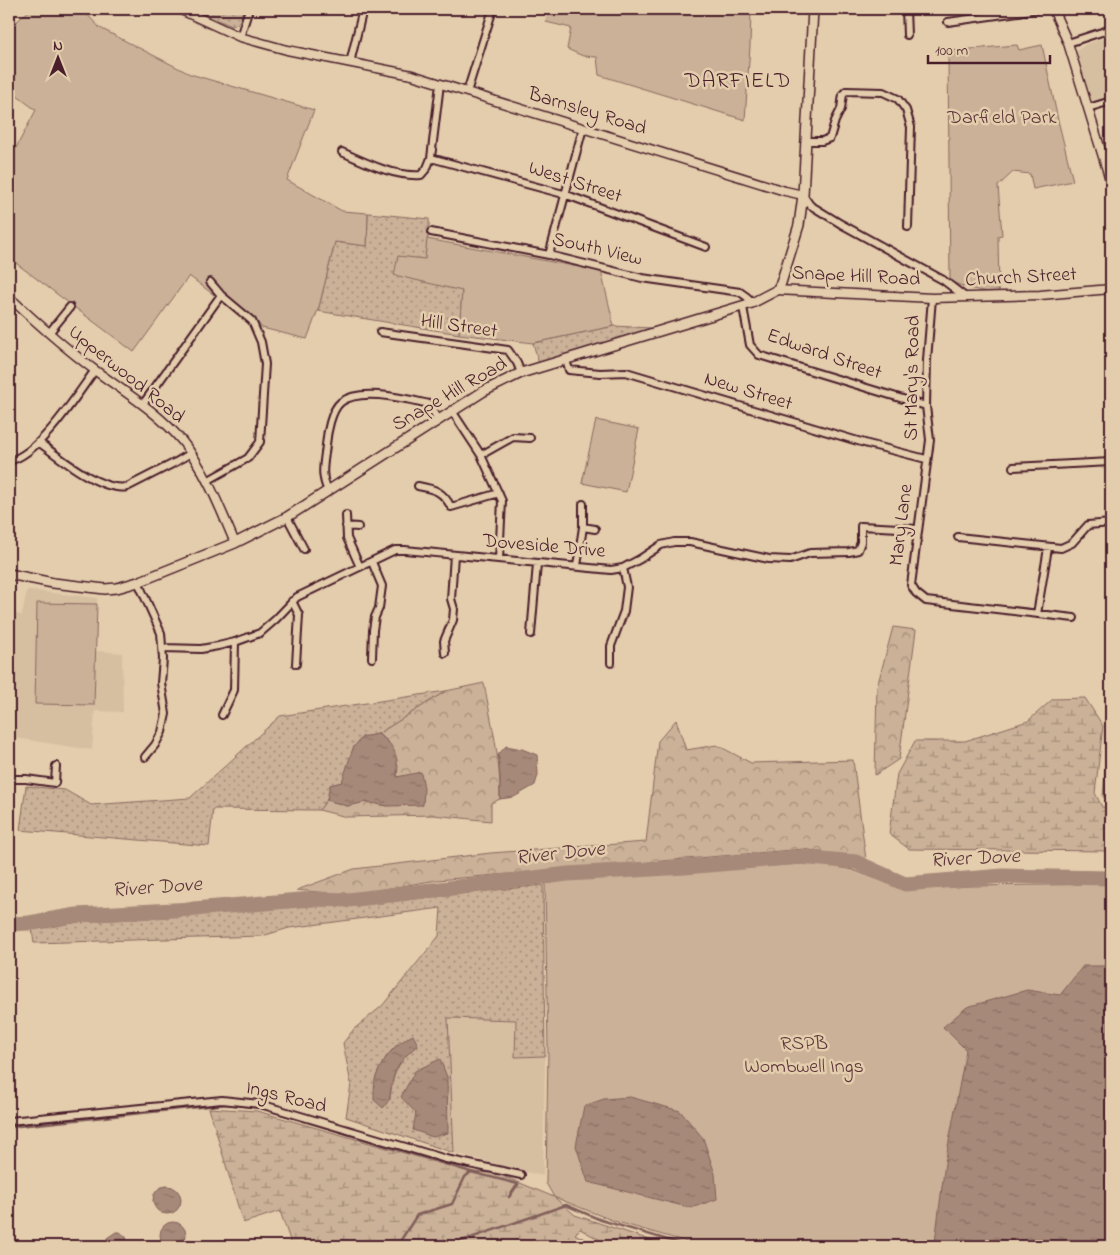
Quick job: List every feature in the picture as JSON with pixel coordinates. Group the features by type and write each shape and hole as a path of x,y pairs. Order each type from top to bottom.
{"main road":[{"path":"777,290 785,275 800,225 812,9"},
{"name":"Snape Hill Road","path":"9,574 62,585 105,589 117,588 138,582 235,543 287,517 484,391 522,373 743,307 777,290"}],"street":[{"name":"Barnsley Road","path":"179,9 240,37 287,50 388,69 803,195 810,205 840,224 943,280 964,296"},
{"path":"240,37 249,9"},
{"path":"350,63 363,9"},
{"path":"467,92 493,9"},
{"path":"906,9 907,34"},
{"path":"948,22 1039,9"},
{"path":"1053,9 1068,43 1111,184"},
{"path":"1068,43 1111,29"},
{"path":"342,152 376,166 408,176 421,175 427,168 431,158 440,84"},
{"path":"806,141 822,141 830,138 843,94 846,91 883,92 898,100 909,115 911,127 908,227"},
{"path":"1088,108 1111,101"},
{"path":"549,255 584,128"},
{"name":"West Street","path":"431,158 567,195 706,247"},
{"name":"South View","path":"431,232 549,255 642,278 740,292 747,296 752,303"},
{"path":"207,481 248,458 260,442 265,364 261,342 252,321 221,295 210,282"},
{"name":"Church Street","path":"932,298 1040,295 1111,289"},
{"name":"Snape Hill Road","path":"777,290 932,298"},
{"path":"143,404 221,295"},
{"name":"Upperwood Road","path":"9,297 49,333 95,370 162,419 191,453 216,498 235,543"},
{"name":"St Mary's Road","path":"926,460 930,440 926,406 927,360 932,298"},
{"path":"49,333 70,307"},
{"name":"Edward Street","path":"743,307 750,345 759,355 926,406"},
{"name":"Hill Street","path":"380,332 508,350 522,373"},
{"name":"New Street","path":"566,360 569,370 600,373 626,372 926,460"},
{"path":"9,461 16,460 40,442 95,370"},
{"path":"328,491 323,479 327,437 336,408 341,402 366,395 401,398 429,404 438,420"},
{"path":"452,411 481,455 502,501 499,559"},
{"path":"481,455 514,437 530,438"},
{"path":"40,442 66,463 104,484 118,488 127,487 191,453"},
{"name":"Mary Lane","path":"926,460 911,585 916,593 926,601 1037,614"},
{"path":"1013,467 1111,462"},
{"path":"418,486 441,492 446,496 451,506 499,493"},
{"path":"577,566 584,527 583,504"},
{"path":"346,515 347,538 360,567"},
{"path":"287,517 304,549"},
{"path":"958,537 1061,548 1072,543 1088,524 1111,523"},
{"path":"346,526 358,527"},
{"name":"Doveside Drive","path":"163,648 200,649 236,642 260,633 297,597 395,550 611,570 623,568 660,545 674,542 690,542 769,559 790,560 810,553 858,550 861,542 861,526 918,529"},
{"path":"584,527 596,528"},
{"path":"1048,548 1037,614 1074,618"},
{"path":"445,653 444,641 454,620 454,609 451,599 454,555"},
{"path":"372,562 382,586 372,630 372,658"},
{"path":"531,634 537,564"},
{"path":"610,663 610,646 624,610 627,587 623,568"},
{"path":"138,582 159,624 163,648 161,683 166,714 165,723 155,744 145,757"},
{"path":"292,601 299,615 296,664"},
{"path":"222,714 234,690 236,642"},
{"path":"9,779 56,783 56,766"},
{"name":"Ings Road","path":"9,1120 222,1100 260,1104 446,1159 521,1175"}],"shaded area":[{"path":"1111,36 1111,98 1094,102 1091,98 1077,53 1078,50 1087,44"},
{"path":"27,590 97,598 96,651 122,653 123,712 95,711 92,750 9,737 9,613 22,615"},
{"path":"448,1017 516,1020 515,1057 545,1056 543,1176 454,1153"}],"green space":[{"path":"31,9 82,9 100,28 190,74 314,110 287,180 342,211 368,213 367,246 335,242 319,307 307,339 262,328 253,316 218,291 214,295 189,276 134,352 17,264 9,254 9,161 36,110 9,90 9,19 15,23"},
{"path":"204,9 243,9 239,22 232,26 198,12"},
{"path":"550,9 751,9 745,120 599,75 597,57 583,56 567,49 571,28 546,22"},
{"name":"Darfield Park","path":"1017,45 1019,50 1042,45 1073,181 1033,189 1030,174 1013,172 998,186 1002,235 998,236 999,293 974,289 950,281 948,51"},
{"path":"368,213 429,219 425,260 462,291 459,334 318,311 335,242 367,246"},
{"path":"427,239 601,271 614,326 533,343 459,334 462,291 394,275 398,256 425,259"},
{"path":"614,326 651,328 602,346 539,364 533,343"},
{"path":"596,420 639,429 626,492 582,483"},
{"path":"37,603 97,604 94,705 35,704"},
{"path":"893,627 916,630 899,759 875,775 877,687"},
{"path":"484,683 495,741 500,784 500,799 491,803 491,821 433,815 347,817 319,810 327,800 347,806 366,802 388,806 397,778 398,766 388,741 378,734 446,691"},
{"path":"446,691 378,734 362,737 342,782 330,785 327,800 319,810 213,809 209,846 20,830 26,786 65,790 91,805 190,798 280,716"},
{"path":"1111,697 1111,798 1103,797"},
{"path":"1085,698 1103,726 1095,793 1102,807 1111,808 1111,851 909,849 889,834 897,774 915,741 965,741 1028,721 1053,699"},
{"path":"676,720 686,750 717,745 751,763 853,760 866,860 804,849 437,880 349,895 297,890 354,869 491,853 646,842 658,741"},
{"name":"RSPB Wombwell Ings","path":"816,863 853,870 905,890 971,886 1111,884 1111,1246 701,1246 614,1221 554,1197 546,1183 548,1050 545,884 569,880"},
{"path":"543,885 545,1056 515,1057 516,1020 448,1018 454,1153 346,1117 351,1084 343,1043 354,1029 382,1006 439,936 441,908 289,928 262,936 34,943 32,930 79,922 197,915 313,905 350,906","holes":["400,1041 418,1045 400,1063 392,1083 390,1100 375,1079 386,1057"]},
{"path":"209,1108 257,1111 471,1172 496,1173 554,1197 575,1215 668,1246 611,1246 580,1229 575,1234 597,1246 292,1246 280,1211 243,1223"}],"water":[{"path":"378,734 389,743 395,752 397,777 421,772 424,788 423,805 388,806 366,802 347,806 327,800 330,785 342,782 353,748 362,737"},
{"path":"506,746 522,749 537,755 538,775 535,785 514,797 500,799 498,755"},
{"path":"1083,966 1111,966 1111,1246 939,1246 935,1242 945,1163 966,1050 943,1027 967,1007 1027,990 1060,995"},
{"path":"413,1035 418,1045 405,1057 398,1067 393,1077 389,1099 383,1108 374,1100 377,1073 390,1053"},
{"path":"440,1059 447,1077 448,1133 433,1137 413,1130 416,1113 401,1097 415,1071"},
{"path":"630,1097 680,1111 703,1138 715,1174 717,1199 691,1208 588,1182 576,1146 584,1106 604,1099"},
{"path":"167,1186 177,1190 181,1200 177,1210 167,1214 157,1210 153,1200 157,1190"},
{"path":"173,1222 182,1226 186,1235 182,1244 173,1248 164,1244 160,1235 164,1226"},
{"path":"116,1232 120,1232 126,1237 128,1246 106,1246 107,1238"}],"waterway":[{"name":"River Dove","path":"9,924 29,923 77,915 193,909 312,899 348,900 568,874 685,867 800,857 856,862 905,884 1003,876 1111,878"},
{"path":"9,1127 227,1104 262,1108 471,1172"},
{"path":"397,1246 417,1215 452,1204 465,1177 471,1172 518,1184 509,1197"},
{"path":"452,1246 566,1205 601,1220 688,1246"}],"district":[{"name":"DARFIELD","path":"738,82"}]}
